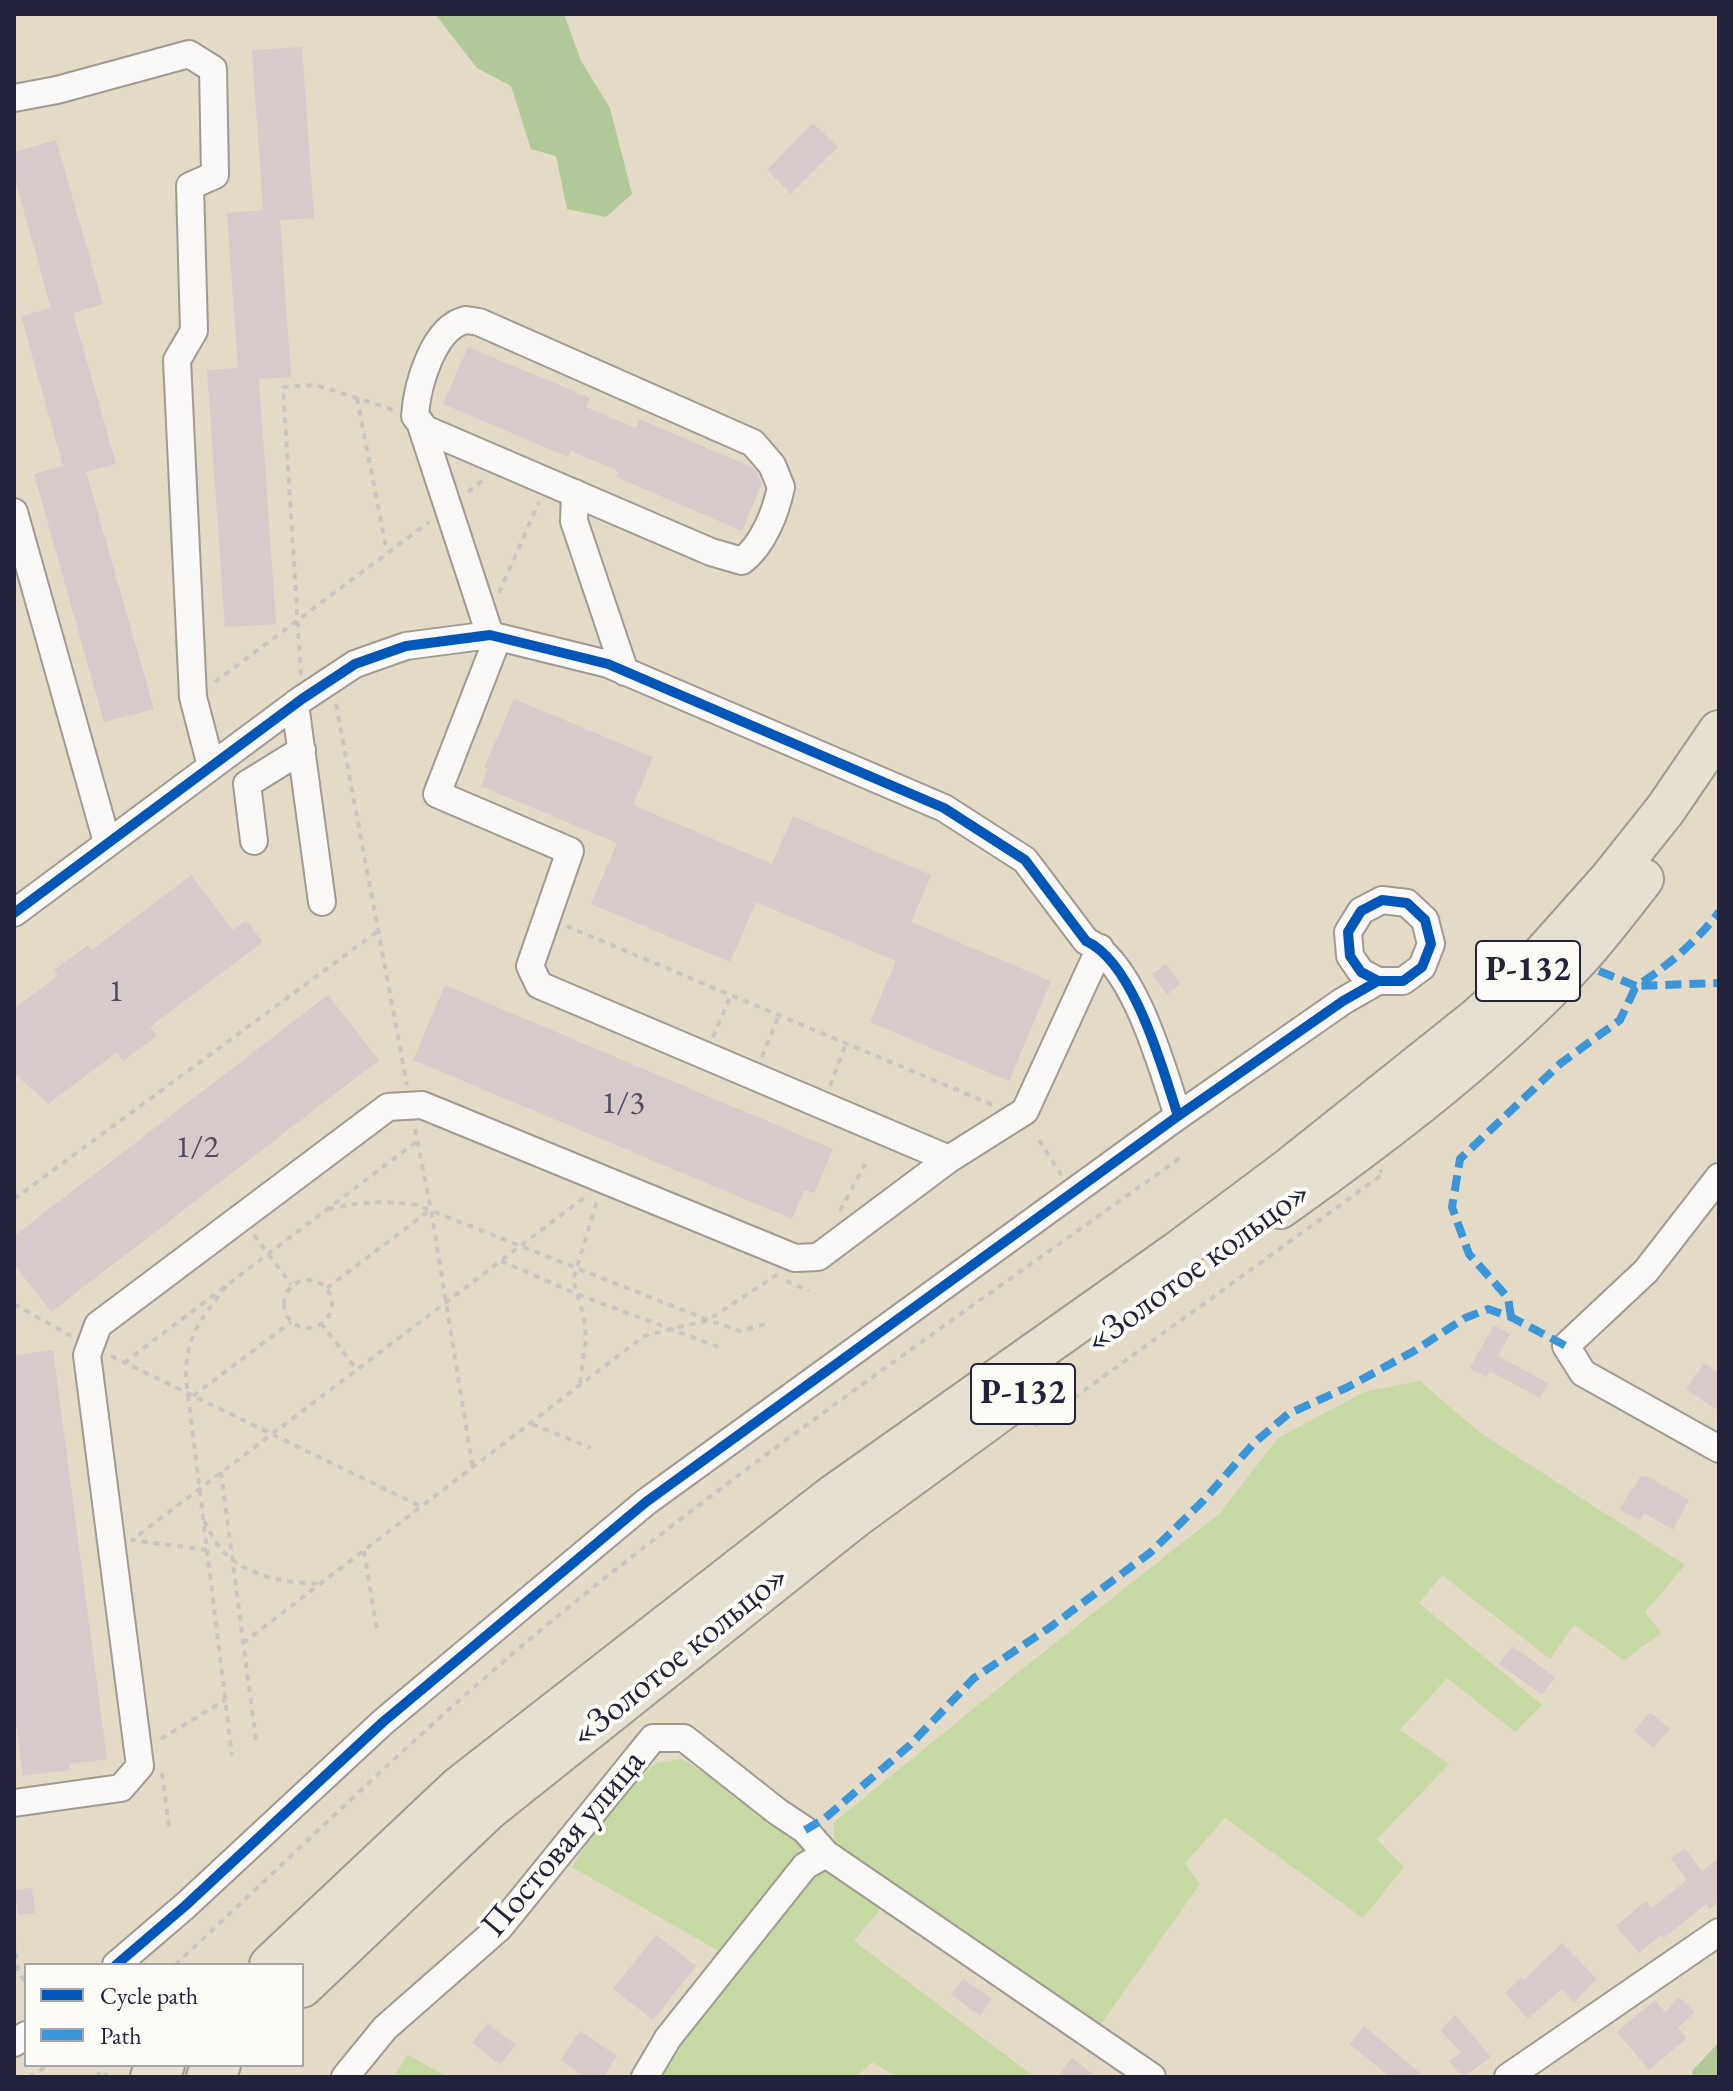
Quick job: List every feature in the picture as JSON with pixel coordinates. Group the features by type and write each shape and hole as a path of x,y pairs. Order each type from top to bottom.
{"highway":[{"name":"«Золотое кольцо»","path":"272,1963 472,1777 831,1497 1176,1253 1291,1167 1475,1020 1519,981 1637,844 1665,810 1719,731"},
{"name":"«Золотое кольцо»","path":"304,1985 489,1809 854,1518 1370,1157 1578,959 1683,830 1719,779"}],"street":[{"path":"14,98 57,90 189,54 213,69 215,175 190,186 194,331 177,360 193,697 211,766"},
{"path":"417,419 425,429 711,552 742,561 753,553 760,542 781,487 772,465 753,443 479,322 460,322 437,339 418,395 417,419 491,632 437,794 570,851 530,966 539,985 949,1159"},
{"path":"575,493 574,521 625,672"},
{"path":"14,512 107,842"},
{"path":"14,913 299,701 355,664 406,646 491,632 625,672 944,808 1025,860 1086,941 1100,948 1124,981 1145,1019 1178,1116"},
{"path":"299,701 302,750 322,902"},
{"path":"254,841 247,784 302,750"},
{"path":"1343,1001 1350,956 1348,932 1361,911 1382,900 1407,903 1425,920 1431,944 1422,967 1403,981 1378,981 1361,972 1350,956"},
{"path":"14,1803 121,1788 140,1766 87,1355 98,1325 388,1107 422,1105 594,1188 795,1258 818,1257 949,1159 1025,1111 1100,948"},
{"path":"118,1963 185,1906 383,1722 646,1502 1178,1116 1343,1001 1378,981"},
{"path":"1719,1177 1646,1271 1566,1346 1583,1373 1719,1449"},
{"name":"Постовая улица","path":"345,2077 385,2028 499,1928 653,1738 684,1738 805,1830 826,1854"},
{"path":"645,2077 668,2038 805,1866 826,1854 1152,2077"},
{"path":"1508,2077 1719,1932"}],"path":[{"path":"299,701 283,387 316,385 417,419"},
{"path":"357,398 387,553"},
{"path":"193,697 506,464"},
{"path":"491,632 548,482"},
{"path":"332,678 431,1210 473,1469"},
{"path":"558,922 1018,1115"},
{"path":"14,1199 378,931"},
{"path":"709,1046 731,995"},
{"path":"758,1067 779,1015"},
{"path":"826,1095 846,1043"},
{"path":"124,1363 417,1142"},
{"path":"177,1963 432,1726 565,1611 811,1420 1184,1155"},
{"path":"1034,1426 1383,1174 1370,1157"},
{"path":"835,1221 865,1164"},
{"path":"207,1550 132,1540 594,1188"},
{"path":"580,1384 586,1339 584,1317 573,1280 594,1188"},
{"path":"328,1209 389,1200 431,1210 740,1331 766,1324"},
{"path":"327,1288 431,1210"},
{"path":"241,1217 291,1284"},
{"path":"243,1643 644,1336 708,1320 775,1277 795,1258"},
{"path":"501,1261 577,1294 721,1348"},
{"path":"313,1278 331,1292 332,1314 315,1329 291,1322 282,1305 291,1284 313,1278"},
{"path":"226,1286 191,1336 186,1354 199,1489 232,1755"},
{"path":"14,1304 124,1363 422,1507"},
{"path":"190,1395 291,1322"},
{"path":"321,1323 357,1370"},
{"path":"532,1424 591,1448"},
{"path":"221,1472 256,1740"},
{"path":"203,1519 221,1549 243,1566 272,1578 322,1584"},
{"path":"364,1551 377,1631"},
{"path":"138,1752 225,1700"},
{"path":"14,1941 18,1971 24,1980"},
{"path":"96,2077 102,2071 108,2077"}],"green space":[{"path":"435,14 564,14 581,61 610,108 632,194 606,217 567,209 556,156 531,149 511,86 477,68"},
{"path":"1420,1381 1479,1432 1685,1565 1645,1612 1661,1633 1624,1660 1574,1625 1550,1659 1442,1575 1419,1603 1542,1705 1515,1732 1447,1678 1400,1730 1449,1764 1377,1839 1404,1867 1363,1918 1225,1818 1185,1863 1200,1884 1101,2024 902,1894 835,1845 833,1823 1220,1513 1278,1438 1364,1392"},
{"path":"682,1759 807,1839 884,1905 854,1941 1035,2077 897,2077 872,2062 856,2077 638,2077 729,1957 572,1867 612,1805 656,1763"},
{"path":"1719,2042 1719,2077 1692,2077 1693,2070"},
{"path":"408,2055 448,2077 393,2077"}],"building":[{"path":"302,47 314,218 280,220 291,377 259,379 276,624 225,627 207,370 238,368 227,213 263,210 252,50"},
{"path":"813,123 838,147 791,194 767,170"},
{"path":"56,140 103,304 73,313 116,464 86,472 154,709 104,722 34,474 63,466 21,316 51,308 14,176 14,152"},
{"path":"468,347 590,398 586,407 636,428 639,419 754,468 762,483 742,531 616,477 618,471 571,451 568,457 443,404"},
{"path":"514,699 653,757 633,805 772,864 793,816 931,875 911,922 1051,981 1009,1081 870,1022 896,961 756,902 730,962 591,904 617,843 481,786 488,769 484,768"},
{"path":"191,875 233,930 246,920 263,942 150,1027 157,1036 123,1061 116,1053 48,1104 14,1073 14,1009 58,976 54,970 88,945 92,950"},
{"path":"1166,964 1180,984 1167,995 1152,974"},
{"path":"445,985 833,1149 814,1193 804,1190 792,1219 413,1060"},
{"path":"328,995 379,1060 51,1312 14,1264 14,1236"},
{"path":"1494,1325 1510,1334 1498,1356 1548,1383 1540,1398 1490,1371 1486,1377 1470,1368"},
{"path":"53,1350 107,1759 69,1764 70,1770 23,1776 14,1707 14,1355"},
{"path":"1704,1363 1719,1373 1719,1411 1686,1389"},
{"path":"1647,1476 1689,1500 1673,1530 1644,1513 1640,1521 1619,1509 1640,1477"},
{"path":"1512,1646 1555,1677 1542,1695 1499,1664"},
{"path":"1650,1712 1670,1729 1653,1748 1634,1731"},
{"path":"1685,1849 1702,1871 1719,1858 1719,1902 1709,1909 1706,1904 1664,1938 1661,1935 1639,1953 1616,1926 1646,1901 1652,1908 1687,1880 1671,1858"},
{"path":"32,1888 35,1913 18,1915 15,1890"},
{"path":"656,1935 696,1966 653,2020 613,1989"},
{"path":"1562,1943 1597,1979 1574,2002 1561,1989 1528,2019 1505,1993 1522,1977 1524,1980"},
{"path":"963,1979 992,1999 980,2016 951,1995"},
{"path":"1679,1997 1695,2012 1678,2028 1687,2038 1649,2070 1617,2032 1655,2000 1665,2012"},
{"path":"1455,2015 1491,2057 1463,2077 1449,2061 1461,2052 1440,2030"},
{"path":"487,2023 516,2045 500,2065 472,2043"},
{"path":"1364,2026 1425,2077 1390,2077 1350,2044"},
{"path":"580,2031 617,2056 603,2077 584,2077 560,2060"},
{"path":"1072,2058 1097,2077 1058,2077"}],"marked path":[{"path":"1599,971 1636,986 1681,953 1719,912"},
{"path":"1511,1317 1508,1298 1469,1254 1452,1207 1460,1159 1561,1063 1620,1020 1636,986 1719,983"},
{"path":"805,1830 824,1819 910,1745 974,1678 1049,1628 1151,1552 1204,1500 1254,1443 1288,1414 1348,1387 1414,1351 1465,1318 1488,1309 1511,1317 1566,1346"}],"cycle path":[{"path":"14,913 302,699 355,664 406,646 490,635 608,664 944,808 1025,860 1086,941 1103,953 1132,993 1155,1045 1178,1116"},
{"path":"1382,900 1407,903 1425,920 1431,944 1422,967 1403,981 1378,981 1361,972 1350,956 1348,932 1361,911 1382,900"},
{"path":"118,1963 185,1906 383,1722 646,1502 1178,1116 1343,1001 1378,981"}]}
